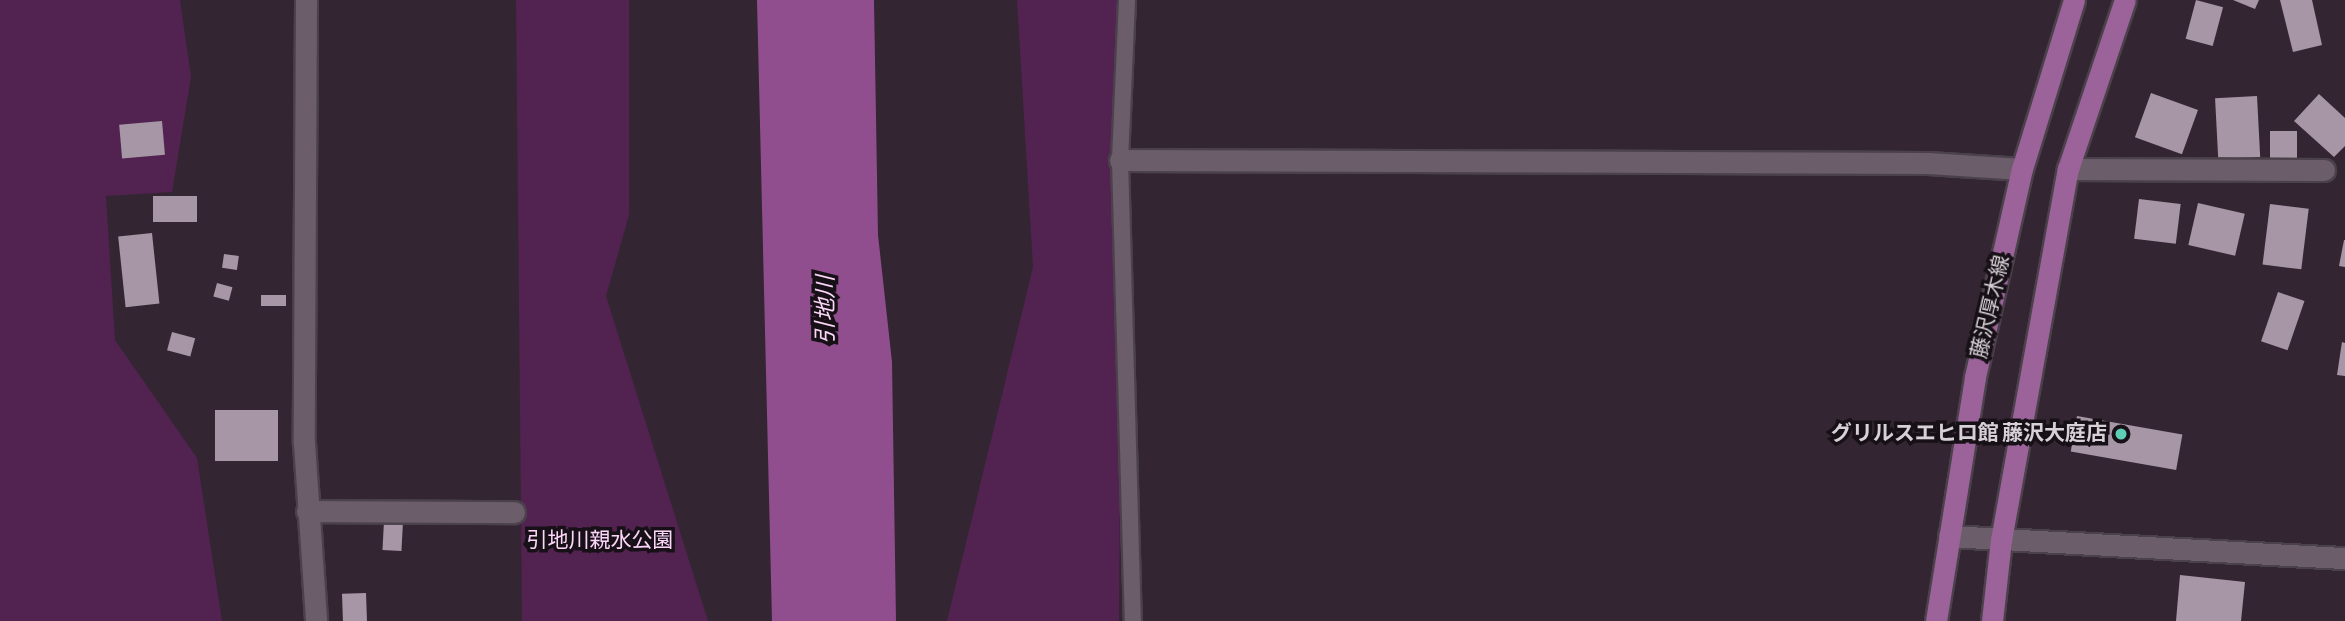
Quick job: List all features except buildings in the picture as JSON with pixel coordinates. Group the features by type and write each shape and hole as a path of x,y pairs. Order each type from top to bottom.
{"main road":[{"name":"藤沢厚木線","path":"1936,621 1975,377 2022,169 2074,0"},
{"path":"1992,621 2001,540 2068,169 2125,0"}],"street":[{"path":"306,0 302,133 307,511 316,621"},
{"path":"1120,160 1928,163 2022,169"},
{"path":"2068,169 2324,170"},
{"path":"307,511 514,512"},
{"path":"1949,536 2345,558"}],"lane":[{"path":"1127,0 1120,160 1133,621"}],"green space":[{"path":"0,0 180,0 191,77 172,192 106,196 115,340 197,458 222,621 0,621"},
{"name":"引地川親水公園","path":"516,0 629,0 629,215 606,296 708,621 522,621"},
{"path":"1017,0 1123,0 1119,621 947,621 1033,267"}],"water":[{"name":"引地川","path":"757,0 874,0 878,235 892,362 896,621 772,621"}],"place":[{"name":"グリルスエヒロ館 藤沢大庭店","path":"2121,434"}]}
